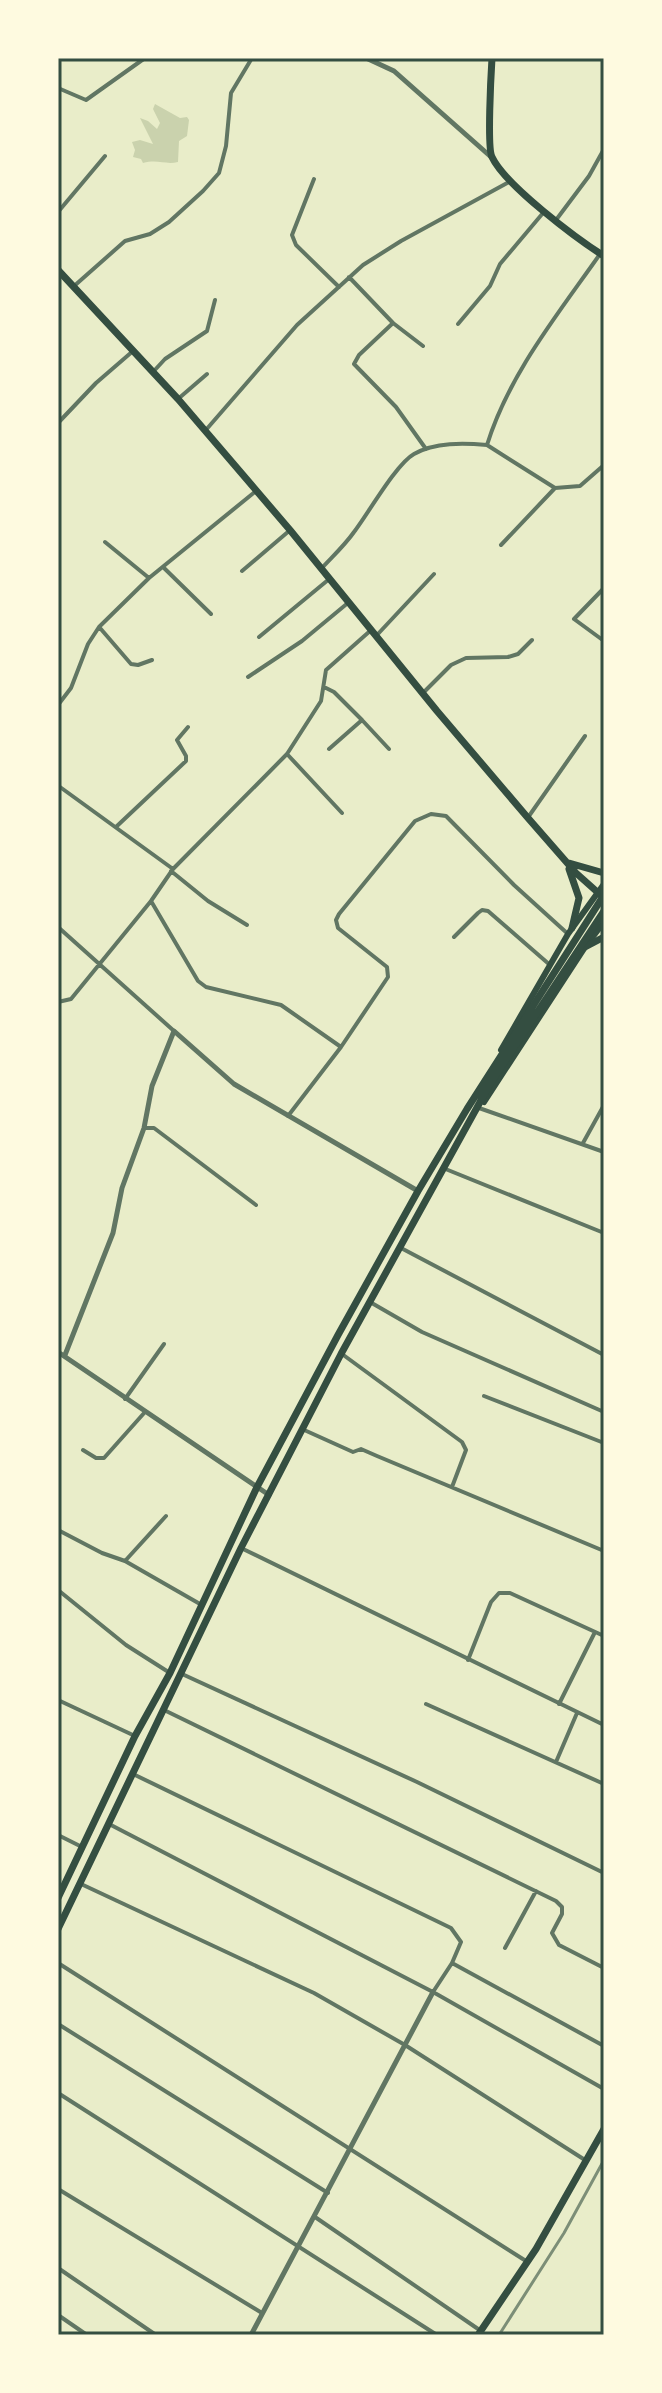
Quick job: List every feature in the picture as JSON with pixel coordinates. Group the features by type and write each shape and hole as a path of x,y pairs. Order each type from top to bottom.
{"main road":[{"path":"492,58 490,156 511,181 556,221 602,255"},
{"path":"58,270 178,399 528,818 567,863 602,895"},
{"path":"567,863 604,873"},
{"path":"567,863 579,898 570,931"},
{"path":"472,1118 488,1083 602,895 604,884"},
{"path":"58,1898 61,1885 170,1673 257,1487 319,1369 545,972 570,931 602,895"},
{"path":"467,1109 488,1083 604,911"},
{"path":"58,1929 241,1548 341,1354 472,1118 604,922"},
{"path":"585,947 604,937"},
{"path":"545,972 552,970 559,974 561,983"},
{"path":"480,2333 536,2249 604,2129"}],"street":[{"path":"58,88 86,100 145,58"},
{"path":"73,287 125,241 150,234 169,222 219,173 226,146 231,93 252,58"},
{"path":"366,58 394,71 490,156"},
{"path":"556,221 589,176 604,149"},
{"path":"58,212 105,156"},
{"path":"314,179 292,235 296,245 339,287"},
{"path":"205,431 297,325 363,265 511,181"},
{"path":"458,324 490,286 500,264 545,211"},
{"path":"487,445 494,421 535,347 602,255"},
{"path":"349,277 393,323 423,346"},
{"path":"153,372 165,359 207,331 215,300"},
{"path":"393,323 359,355 354,364 396,407 426,449"},
{"path":"58,423 96,383 133,351"},
{"path":"178,399 207,374"},
{"path":"321,569 353,534 379,494 411,455 426,449 466,443 487,445 555,488 580,486 603,465"},
{"path":"501,545 555,488"},
{"path":"58,705 71,688 88,644 99,627 149,578 256,491"},
{"path":"242,571 290,530"},
{"path":"105,542 149,578"},
{"path":"163,567 211,614"},
{"path":"58,1002 71,999 151,901 172,870 287,754 321,701 326,670 374,632 434,574"},
{"path":"259,637 330,579"},
{"path":"604,588 574,619 604,641"},
{"path":"248,677 302,641 349,602"},
{"path":"99,627 134,666 152,660"},
{"path":"423,693 451,665 466,658 518,654 532,640"},
{"path":"324,687 334,692 389,749"},
{"path":"329,749 362,720"},
{"path":"117,826 186,761 177,740 188,727"},
{"path":"528,818 585,736"},
{"path":"287,754 342,813"},
{"path":"60,787 117,826 208,901 247,925"},
{"path":"287,1117 341,1047 388,977 387,967 338,928 336,920 415,821 431,814 446,816 514,885 570,931"},
{"path":"151,901 198,981 206,987 281,1005 341,1047"},
{"path":"454,937 478,913 488,911 550,965"},
{"path":"58,927 234,1084 418,1191"},
{"path":"65,1355 113,1233 122,1188 144,1128 152,1086 174,1031"},
{"path":"583,1143 604,1105"},
{"path":"479,1108 604,1152"},
{"path":"144,1128 154,1128 256,1205"},
{"path":"443,1168 604,1233"},
{"path":"401,1248 604,1355"},
{"path":"370,1302 422,1332 604,1412"},
{"path":"125,1399 164,1344"},
{"path":"58,1352 269,1495"},
{"path":"341,1354 462,1442 466,1450 452,1487"},
{"path":"484,1396 604,1443"},
{"path":"83,1450 96,1458 104,1458 145,1412"},
{"path":"302,1429 353,1452 361,1449 604,1551"},
{"path":"125,1561 166,1516"},
{"path":"58,1530 125,1561 200,1604"},
{"path":"241,1548 604,1725"},
{"path":"58,1590 126,1645 170,1673"},
{"path":"468,1660 491,1602 499,1593 510,1593 604,1636"},
{"path":"559,1704 595,1632"},
{"path":"182,1674 417,1782 604,1873"},
{"path":"58,1700 135,1736"},
{"path":"426,1704 604,1784"},
{"path":"164,1710 556,1901 562,1907 562,1914 552,1933 559,1945 604,1968"},
{"path":"555,1762 577,1713"},
{"path":"120,1767 451,1928 461,1942 251,2335"},
{"path":"108,1824 433,1992 604,2089"},
{"path":"58,1835 82,1847"},
{"path":"80,1884 314,1993 405,2045 587,2161"},
{"path":"505,1948 536,1891"},
{"path":"58,1963 526,2261"},
{"path":"452,1963 604,2046"},
{"path":"58,2024 328,2193"},
{"path":"58,2093 437,2335"},
{"path":"58,2189 264,2314"},
{"path":"315,2217 480,2333"},
{"path":"58,2268 156,2335"},
{"path":"58,2315 87,2335"}],"green space":[{"path":"155,104 189,120 187,136 179,141 178,162 143,163 141,159 133,157 135,150 132,142 140,140 153,144 140,118 157,129 160,123 153,109"}],"railway":[{"path":"499,2335 564,2233 604,2160"}]}
